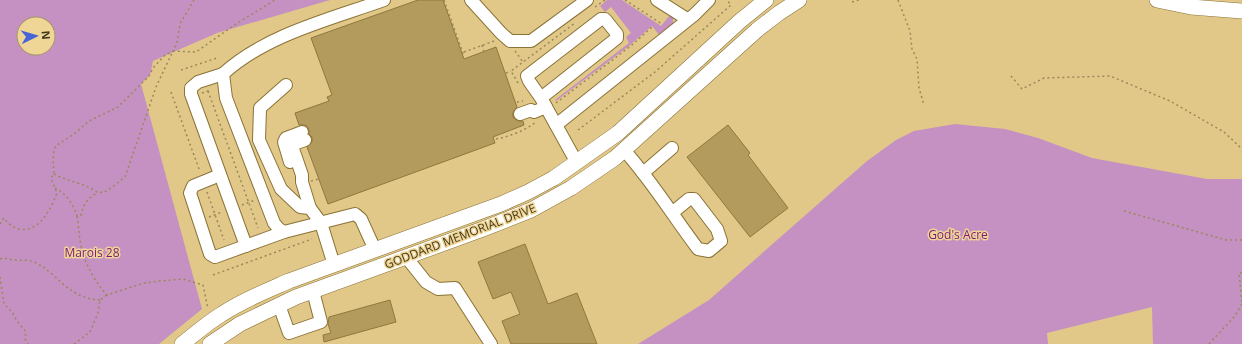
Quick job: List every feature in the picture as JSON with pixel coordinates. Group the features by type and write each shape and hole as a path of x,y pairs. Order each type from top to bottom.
{"main road":[{"name":"GODDARD MEMORIAL DRIVE","path":"182,344 200,328 243,301 290,281 514,198 554,178 618,133 740,21 766,0"},
{"name":"GODDARD MEMORIAL DRIVE","path":"210,344 240,324 279,305 531,210 571,188 615,158 757,30 799,0"},
{"path":"1157,0 1196,8 1242,11"}],"lane":[{"path":"246,246 192,96 191,88 198,82 223,74 231,66 254,51 284,36 384,0"},
{"path":"471,0 501,33 510,40 531,41 587,0"},
{"path":"657,0 687,19"},
{"path":"556,125 694,14 709,0"},
{"path":"521,117 531,110 536,116 547,103 617,38 617,34 605,19 601,19 527,76 529,81 547,103 556,125 577,163"},
{"path":"223,74 226,98 274,223 284,232"},
{"path":"286,86 260,108 259,140 281,189 300,207 310,208"},
{"path":"303,136 294,144 293,149 302,175 302,182 310,208 321,223 334,265"},
{"path":"644,173 672,148"},
{"path":"624,150 644,173 672,213"},
{"path":"220,175 193,186 190,193 210,254 215,257 284,232 355,214 361,218 375,250"},
{"path":"406,257 426,282 438,289 455,288 491,344"},
{"path":"279,305 289,333 321,322 313,291"}],"path":[{"path":"77,216 81,215 89,198 98,193 107,191 125,177 156,86 177,43 180,24 194,0"},
{"path":"0,224 4,218 14,228 26,230 35,226 52,206 56,193 51,178 54,174 54,149 57,145 74,134 89,121 118,107 148,76 164,56 173,51 196,52 236,24 275,0"},
{"path":"444,0 464,56"},
{"path":"625,0 662,24"},
{"path":"578,130 655,72 731,5 727,0"},
{"path":"852,2 859,0"},
{"path":"898,0 910,31 912,49 916,59 919,88 924,105"},
{"path":"547,103 632,45 652,27"},
{"path":"464,52 496,40"},
{"path":"482,45 484,52"},
{"path":"514,50 523,62"},
{"path":"181,70 217,58"},
{"path":"506,73 510,71"},
{"path":"1011,76 1022,89 1044,78 1110,76 1170,101 1224,132 1242,149"},
{"path":"192,96 214,89"},
{"path":"208,91 258,228"},
{"path":"170,92 199,169"},
{"path":"496,139 507,137 528,128 536,116"},
{"path":"54,174 61,178 76,182 98,193"},
{"path":"55,188 69,200 77,216 80,228 81,247 99,287 107,295"},
{"path":"207,192 224,240"},
{"path":"238,206 259,199"},
{"path":"199,220 226,211"},
{"path":"1124,212 1226,240 1242,240"},
{"path":"213,275 312,239"},
{"path":"0,259 4,257 14,260 32,261 42,266 78,295 89,299 100,300 107,295 144,283 183,279 203,285 208,310"},
{"path":"1209,344 1234,317 1242,303 1239,273 1242,273"},
{"path":"0,277 4,304 12,312 16,321 26,332 25,339 28,344"},
{"path":"74,344 90,332 98,313 100,300"}],"green space":[{"name":"Marois 28","path":"0,0 330,0 217,33 153,61 150,75 141,84 202,309 159,344 0,344"},
{"path":"607,0 622,0 661,26 670,15 673,17 673,24 660,36 652,26 629,46 556,101 555,100 629,43 626,37 631,33 611,7 605,12 600,6"},
{"name":"God's Acre","path":"955,124 1005,129 1038,138 1092,158 1207,179 1242,179 1242,344 1153,344 1152,307 1047,333 1048,344 638,344 709,300 867,161 896,140 914,131"}],"building":[{"path":"418,0 443,0 464,59 496,47 517,107 513,112 513,117 518,121 523,121 524,125 493,137 495,143 328,204 307,147 312,142 312,137 309,134 307,126 299,125 295,113 329,101 327,97 332,95 311,38"},
{"path":"728,125 750,153 748,155 788,208 750,237 687,157"},
{"path":"525,244 548,304 577,293 597,344 511,344 502,321 520,314 511,292 493,299 478,262"},
{"path":"390,300 396,322 324,342 323,335 331,333 328,324 329,317"}]}
